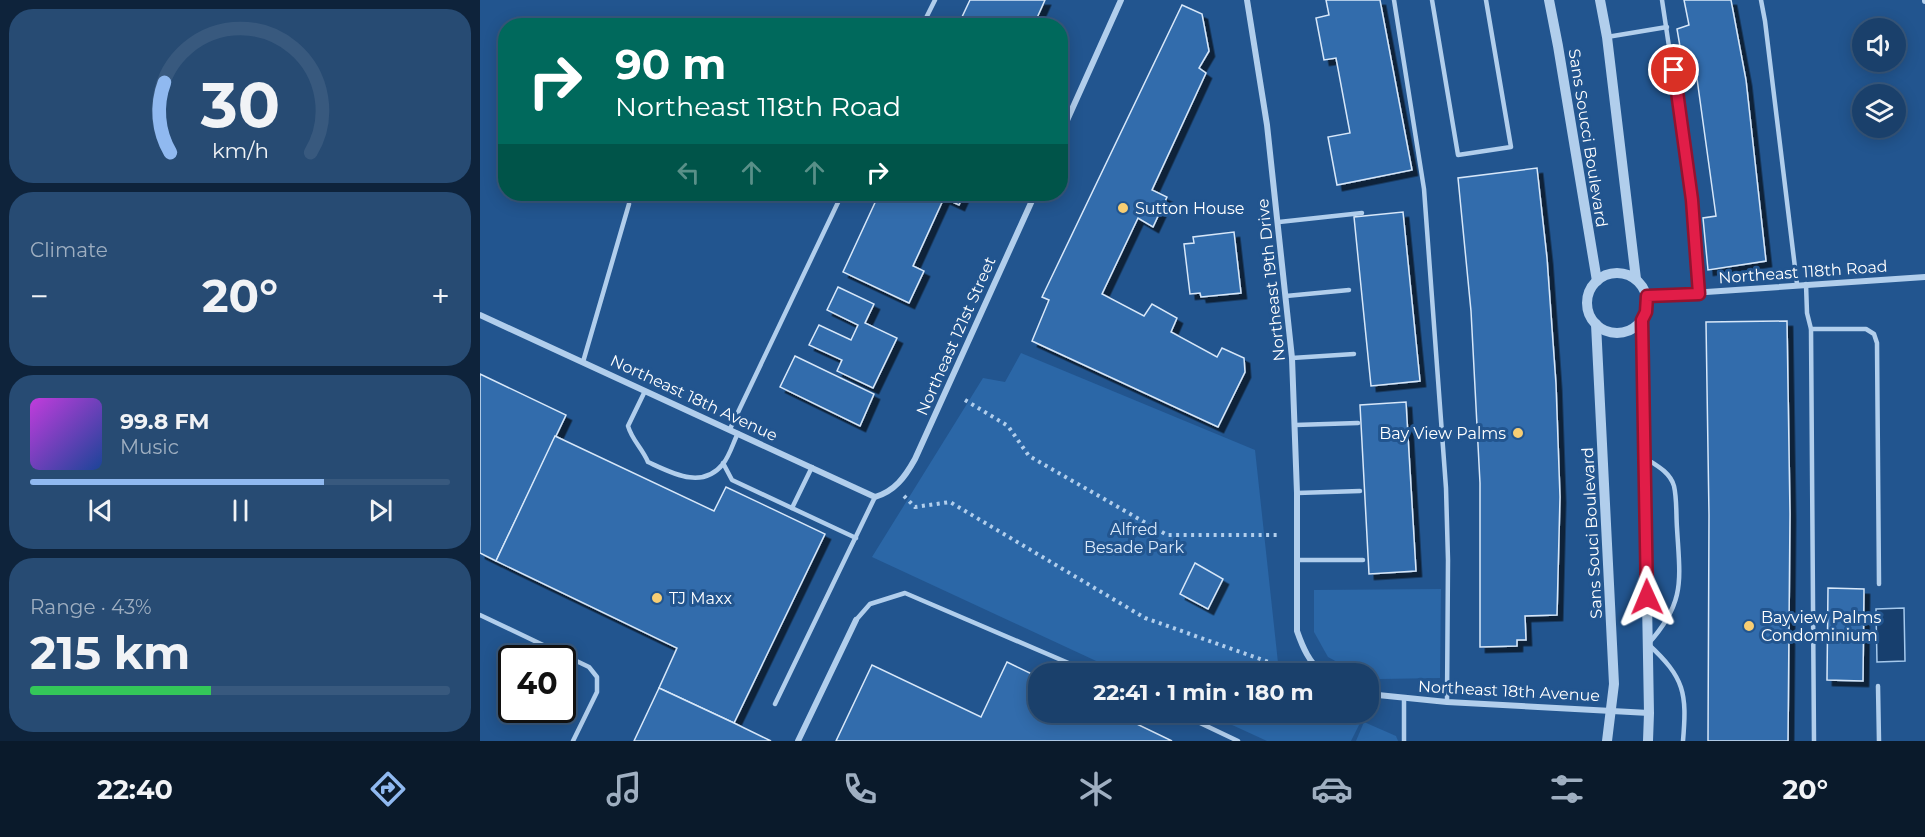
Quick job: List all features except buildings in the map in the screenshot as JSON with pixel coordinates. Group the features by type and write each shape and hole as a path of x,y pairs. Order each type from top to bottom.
{"street":[{"path":"1068,118 1121,0"},
{"name":"Northeast 19th Drive","path":"1247,0 1267,125 1292,358 1298,493 1297,560"},
{"name":"Sans Soucci Boulevard","path":"1549,0 1597,281"},
{"name":"Sans Soucci Boulevard","path":"1600,0 1607,37 1636,279"},
{"name":"Northeast 121st Street","path":"895,487 915,459 1032,201"},
{"path":"1621,273 1636,279 1647,296 1646,312 1642,320 1628,331 1620,333 1611,332 1596,324 1587,307 1591,288 1597,281 1604,276 1621,273"},
{"name":"Northeast 118th Road","path":"1647,296 1925,277"},
{"name":"Northeast 18th Avenue","path":"480,315 875,497"},
{"path":"1642,320 1648,741"},
{"name":"Sans Souci Boulevard","path":"1596,324 1614,684 1607,741"},
{"path":"875,497 886,494 895,487"},
{"path":"1297,560 1297,631 1302,647 1313,663"},
{"path":"798,741 856,620"},
{"name":"Northeast 18th Avenue","path":"1379,696 1447,702 1649,713"}],"lane":[{"path":"926,18 935,0"},
{"path":"1394,0 1409,87 1425,212 1446,488 1447,702"},
{"path":"1432,0 1458,155 1511,147 1486,0"},
{"path":"1662,0 1668,27 1692,200 1699,294"},
{"path":"1761,0 1797,284"},
{"path":"1607,37 1668,27"},
{"path":"729,429 839,201"},
{"path":"583,362 629,204"},
{"path":"1279,222 1362,213"},
{"path":"1806,284 1807,313 1811,330 1814,741"},
{"path":"1286,296 1349,290"},
{"path":"1811,330 1866,329 1874,334 1877,343 1879,584"},
{"path":"1292,358 1354,354"},
{"path":"645,391 628,426 631,438 644,451 648,462 678,476 694,479 711,474 723,463 738,433"},
{"path":"1295,425 1358,423"},
{"path":"1644,458 1664,471 1674,486 1680,575 1677,598 1665,625 1648,644 1662,657 1683,688 1686,710 1683,741"},
{"path":"723,463 732,480 856,538"},
{"path":"792,508 812,467"},
{"path":"1298,493 1360,491"},
{"path":"775,704 875,497"},
{"path":"1297,560 1363,560"},
{"path":"856,620 870,604 905,593 1068,663"},
{"path":"480,615 589,667 597,678 597,692 573,741"},
{"path":"1878,686 1878,741"},
{"path":"1404,699 1404,741"},
{"path":"1201,723 1238,741"}],"path":[{"path":"965,400 1008,426 1029,456 1167,535 1276,535"},
{"path":"895,487 915,507 950,502 1145,618 1271,663"}],"green space":[{"name":"Alfred Besade Park","path":"1021,353 1255,450 1278,663 1100,663 872,557 983,378 1005,382"},
{"path":"1441,589 1440,678 1379,679 1379,663 1339,663 1328,657 1314,632 1314,590"},
{"path":"1228,723 1360,723 1351,741 1267,741"},
{"path":"1364,723 1366,723 1396,736 1398,741 1356,741"}],"shaded area":[{"path":"1904,608 1905,661 1877,662 1876,609"}],"place":[{"name":"Sutton House","path":"1123,208"},
{"name":"Bay View Palms","path":"1518,433"},
{"name":"TJ Maxx","path":"657,598"},
{"name":"Bayview Palms Condominium","path":"1749,626"}],"route":[{"path":"1647,597 1642,320 1646,312 1647,296 1699,294 1692,200 1674,70"}]}
